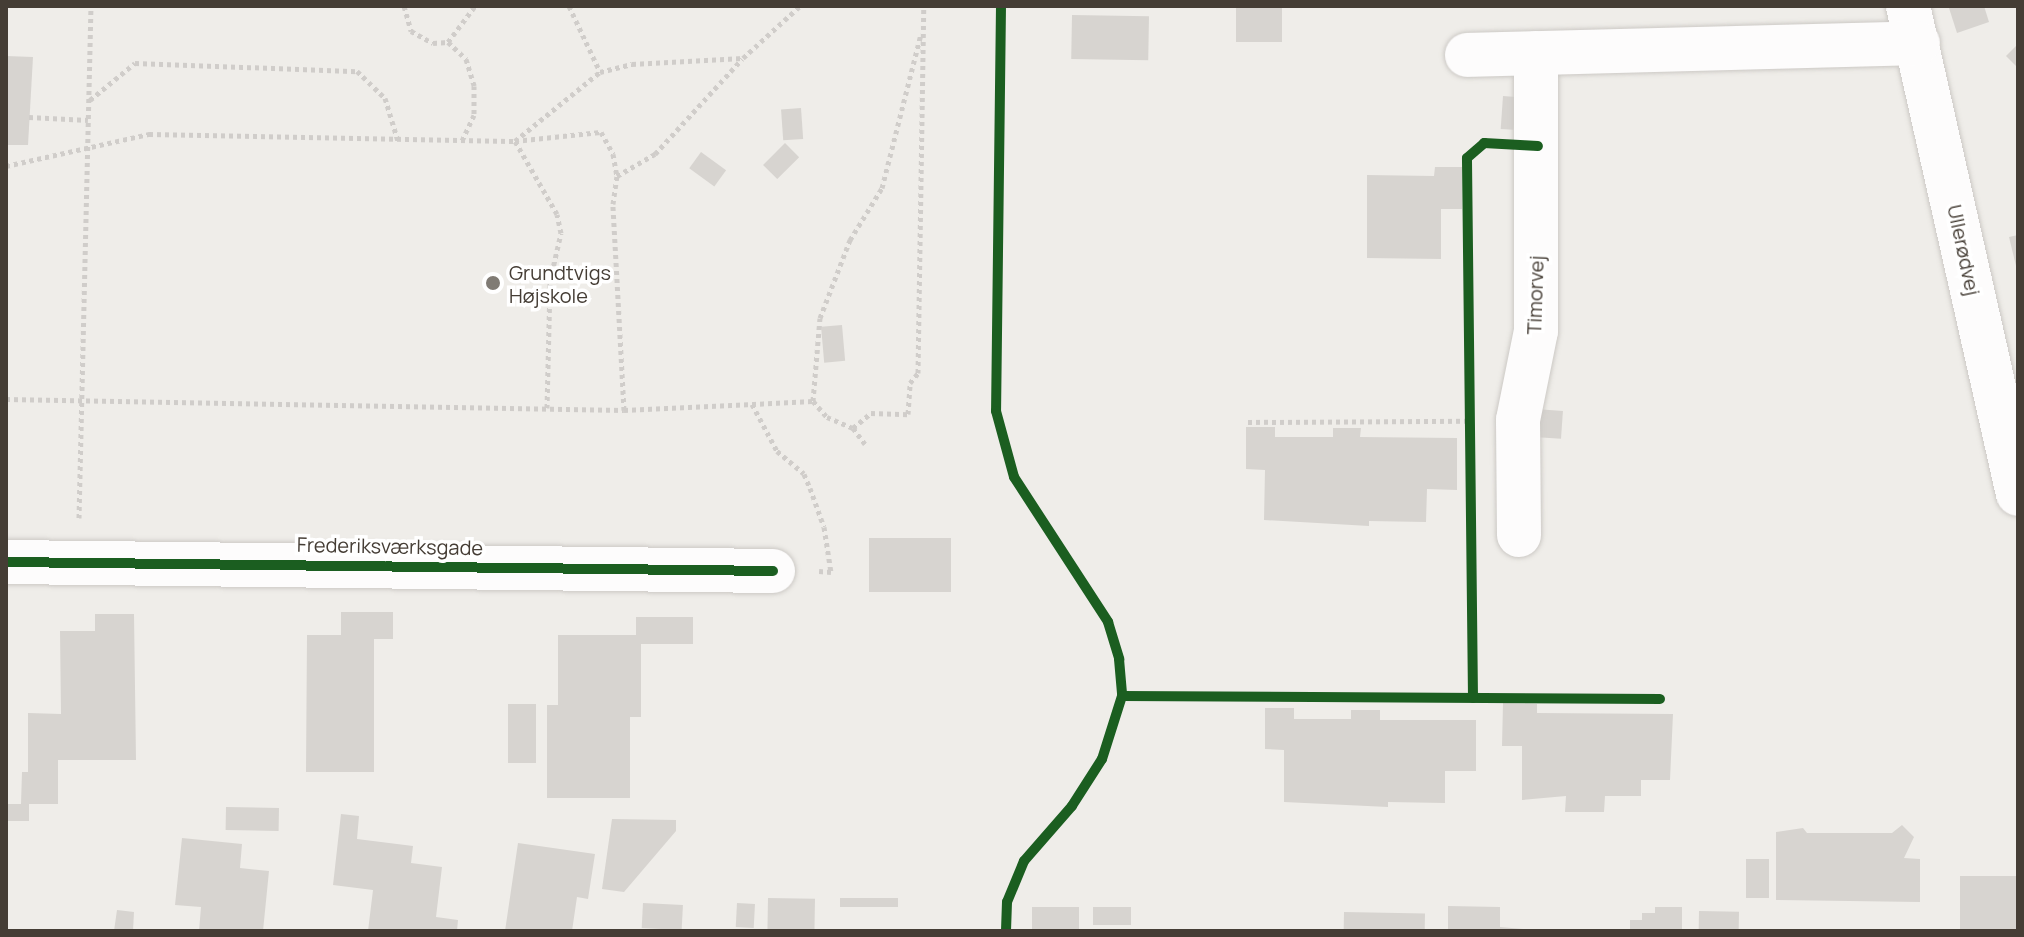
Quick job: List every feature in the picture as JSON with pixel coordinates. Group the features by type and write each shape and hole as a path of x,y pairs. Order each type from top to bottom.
{"street":[{"path":"1467,55 1536,53 1913,24"},
{"name":"Ullerødvej","path":"1913,24 2018,494"},
{"name":"Timorvej","path":"1519,535 1518,420 1536,331 1536,53"},
{"name":"Frederiksværksgade","path":"6,562 78,559 773,571"}],"path":[{"path":"78,559 91,6"},
{"path":"404,6 411,31 433,43 448,42 460,49 474,86 474,115 462,141"},
{"path":"448,42 475,6"},
{"path":"569,6 600,72"},
{"path":"617,176 655,154 743,58 800,6"},
{"path":"853,428 871,413 908,414 910,383 918,373 924,6"},
{"path":"865,444 853,428 827,417 813,401 820,318 850,240 882,188 924,22"},
{"path":"515,141 600,72 632,64 743,58"},
{"path":"89,101 135,63 357,71 385,98 398,141"},
{"path":"29,117 88,120"},
{"path":"6,166 88,145 149,134 515,141 601,132 613,154 617,176 613,204 624,410"},
{"path":"515,141 557,214 561,233 550,281 547,408"},
{"path":"6,399 624,410 813,401"},
{"path":"752,404 777,451 804,474 824,527 831,572 773,571"},
{"path":"1248,422 1469,421"}],"building":[{"path":"1236,6 1282,6 1282,42 1236,42"},
{"path":"1984,6 1989,22 1957,33 1949,8"},
{"path":"1072,15 1149,16 1148,60 1071,59"},
{"path":"2018,44 2018,68 2006,56"},
{"path":"6,56 33,57 28,145 6,145"},
{"path":"1503,96 1516,97 1514,130 1501,129"},
{"path":"801,108 803,139 783,140 781,109"},
{"path":"785,143 799,157 777,179 763,165"},
{"path":"701,152 726,170 714,186 689,168"},
{"path":"1435,167 1462,167 1462,209 1441,209 1441,259 1367,258 1367,175 1434,176"},
{"path":"2018,235 2018,269 2017,270 2009,237"},
{"path":"842,325 845,361 824,363 821,327"},
{"path":"1536,409 1563,411 1561,439 1534,437"},
{"path":"1246,427 1275,427 1275,437 1333,437 1333,428 1361,428 1360,437 1457,438 1457,490 1427,489 1426,522 1369,521 1369,526 1264,520 1265,470 1246,469"},
{"path":"869,538 951,538 951,592 869,592"},
{"path":"341,612 393,612 393,639 374,639 374,772 306,772 307,635 341,635"},
{"path":"95,614 134,614 136,760 58,760 58,804 29,804 29,821 6,821 6,804 21,804 22,772 28,772 28,713 61,714 60,631 95,631"},
{"path":"636,617 693,617 693,644 641,644 641,717 630,717 630,798 547,798 547,705 558,705 558,635 636,635"},
{"path":"1503,703 1537,704 1537,713 1673,714 1670,780 1641,780 1641,796 1605,796 1604,812 1565,812 1566,796 1522,800 1522,746 1502,746"},
{"path":"508,704 536,704 536,763 508,763"},
{"path":"1265,708 1294,708 1294,719 1351,719 1351,710 1380,710 1380,720 1476,720 1476,771 1445,771 1445,803 1388,802 1388,807 1284,802 1284,750 1265,749"},
{"path":"226,807 279,808 279,831 226,830"},
{"path":"341,814 359,816 357,839 413,846 411,863 442,867 436,917 458,920 457,931 368,931 373,890 333,885"},
{"path":"612,819 676,820 676,831 624,892 602,889"},
{"path":"1902,825 1914,837 1904,858 1920,859 1920,902 1776,900 1776,832 1803,828 1807,833 1892,833"},
{"path":"182,838 242,844 240,868 269,871 263,931 199,931 201,907 175,905"},
{"path":"518,843 595,854 588,899 577,897 572,931 505,931"},
{"path":"1746,859 1769,859 1769,898 1746,898"},
{"path":"1960,876 2018,876 2018,930 1960,930"},
{"path":"768,898 815,899 814,931 767,931"},
{"path":"840,898 898,898 898,907 840,907"},
{"path":"643,903 683,905 682,930 642,928"},
{"path":"737,903 755,904 754,928 736,927"},
{"path":"1448,906 1500,907 1500,927 1546,931 1448,931"},
{"path":"1032,907 1079,907 1079,930 1032,930"},
{"path":"1093,907 1131,907 1131,925 1093,925"},
{"path":"1655,907 1682,907 1682,931 1630,931 1630,920 1642,920 1642,913 1655,913"},
{"path":"117,910 134,912 133,931 114,931"},
{"path":"1699,911 1739,912 1739,930 1699,929"},
{"path":"1344,912 1425,913 1425,931 1344,931"}],"cycle path":[{"path":"1001,6 996,411 1014,477 1108,622 1119,659 1122,696 1102,759 1072,806 1024,861 1007,902 1006,931"},
{"path":"1473,698 1467,158 1484,143 1538,146"},
{"path":"6,562 773,571"},
{"path":"1122,696 1660,699"}],"place":[{"name":"Grundtvigs Højskole","path":"493,283"}]}
